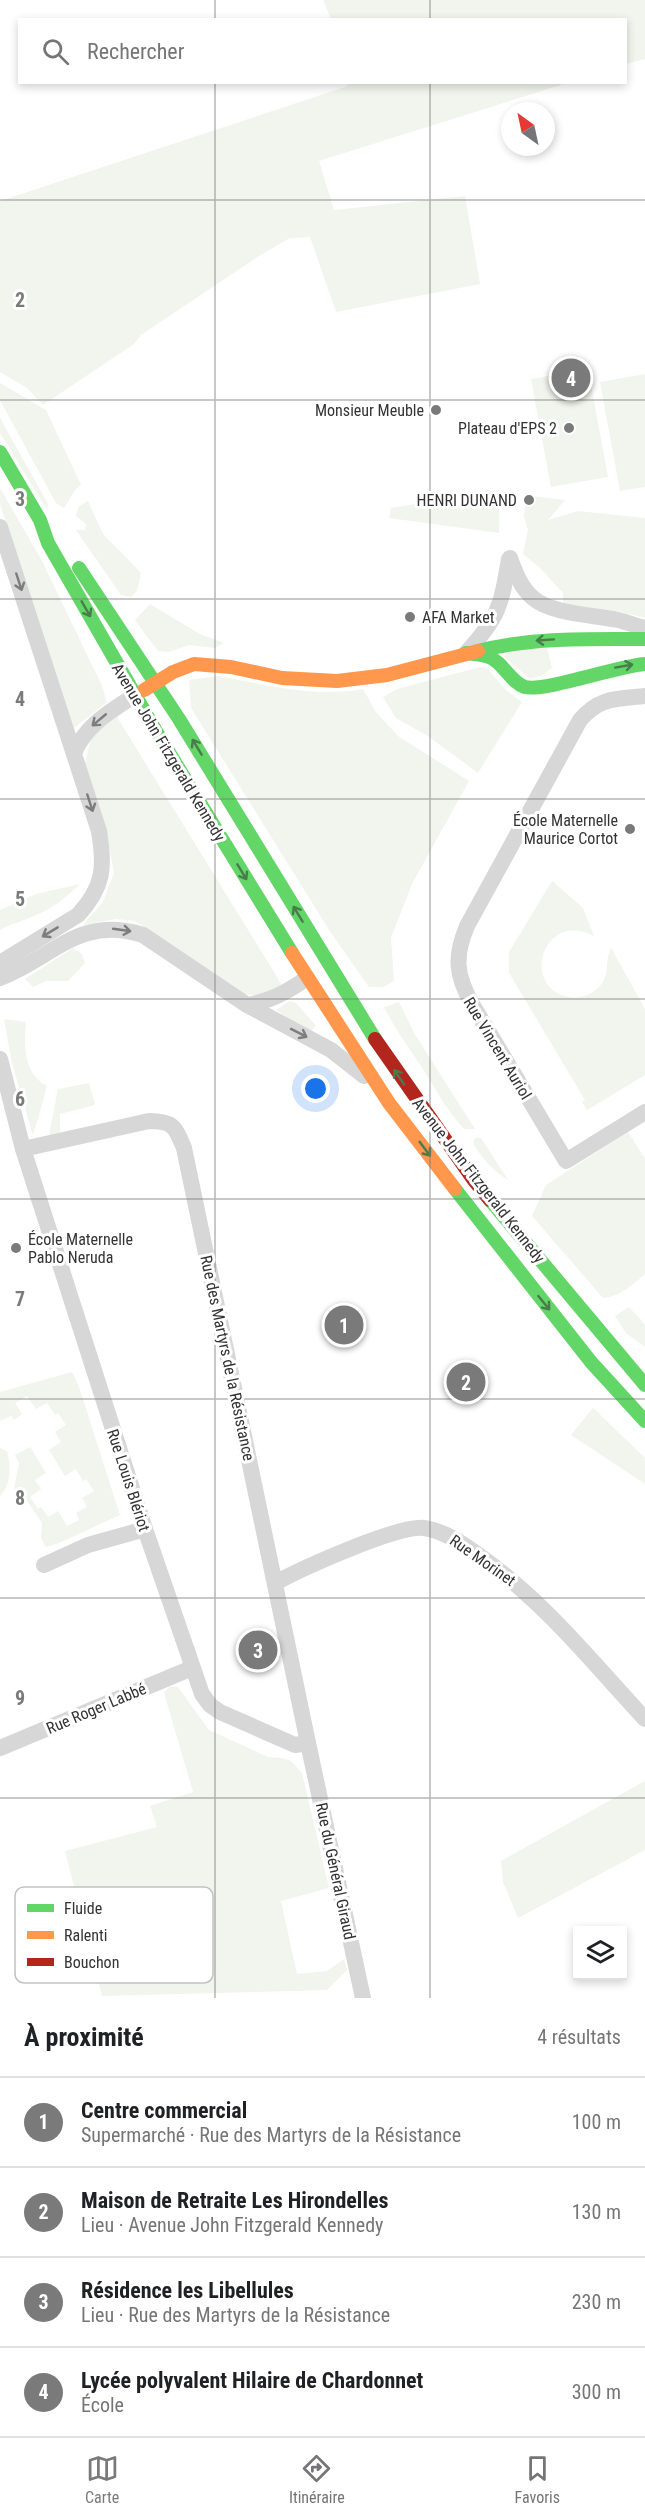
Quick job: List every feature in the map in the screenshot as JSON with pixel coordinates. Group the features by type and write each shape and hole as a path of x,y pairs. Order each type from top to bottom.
{"main road":[{"name":"Avenue John Fitzgerald Kennedy","path":"0,452 40,520 48,543 134,696 307,978 389,1102 513,1265 582,1350 645,1421"},
{"name":"Avenue John Fitzgerald Kennedy","path":"40,520 58,536 156,682 390,1064 441,1137 518,1234 645,1385"},
{"path":"134,696 180,669 194,664 213,664 282,678 337,681 387,675 506,644 582,651 645,639"},
{"path":"526,687 558,676 582,651"},
{"path":"466,653 491,657 514,680 526,687 550,685 627,665 645,664"},
{"path":"307,978 328,964"},
{"path":"513,1265 526,1259 536,1263 568,1292"},
{"path":"582,1350 592,1340 595,1324"}],"street":[{"path":"0,527 99,831 103,855 100,882 87,906 78,915 1,961"},
{"path":"466,653 491,624 497,612 510,558 521,584 533,599 556,609 622,621 645,628"},
{"path":"580,613 582,651"},
{"path":"74,753 79,742 93,724 134,696"},
{"name":"Rue Vincent Auriol","path":"645,696 607,700 588,711 580,720 467,926 460,943 457,968 462,986 471,1004 566,1161 645,1112"},
{"name":"Avenue John Fitzgerald Kennedy","path":"0,978 17,971 86,932 124,929 143,935 247,1005 331,1050 359,1070 389,1102"},
{"path":"247,1005 268,1002 307,978"},
{"name":"Rue Louis Blériot","path":"0,1059 23,1149 145,1529 202,1694 210,1705 220,1712 295,1745 308,1743"},
{"name":"Rue Louis Blériot","path":"0,1101 23,1149"},
{"name":"Rue des Martyrs de la Résistance","path":"23,1149 149,1121 164,1121 176,1128 184,1148 308,1743"},
{"name":"Rue Morinet","path":"275,1583 404,1529 423,1528 447,1535 473,1551 531,1595 645,1719"},
{"path":"45,1565 88,1545 145,1529"},
{"name":"Rue Roger Labbé","path":"0,1748 192,1668"},
{"name":"Rue du Général Giraud","path":"308,1743 363,1998"}],"shaded area":[{"path":"323,0 645,0 645,59 627,64 627,18 331,18"},
{"path":"349,84 564,84 319,161 334,210 465,196 480,284 336,312 310,237 290,238 259,256 141,335 134,344 43,405 27,388 0,372 0,201"},
{"name":"Plateau d'EPS 2","path":"588,369 608,477 551,487 531,379"},
{"path":"645,374 645,487 620,491 600,382"},
{"path":"0,383 46,410 81,485 75,490 64,508 56,503 0,400"},
{"path":"0,418 48,504 47,510 0,433"},
{"path":"0,488 42,561 102,686 107,702 74,728 58,687 0,504"},
{"path":"499,490 499,533 389,518 391,508"},
{"path":"533,496 565,500 548,520 578,511 645,518 645,618 617,611 563,605 563,593 540,568 523,554 528,530 524,516 525,505 531,505"},
{"path":"88,501 103,534 141,573 137,591 131,597 121,595 76,530 85,530 86,524 76,516 79,506"},
{"path":"150,604 200,634 224,643 215,648 189,645 169,652 158,651 135,620"},
{"path":"507,648 547,648 552,668 541,676 530,679 504,657"},
{"path":"480,667 487,668 506,690 522,702 478,773 428,736 396,718 383,697 397,689"},
{"path":"219,676 309,691 363,689 376,712 398,736 469,781 412,884 391,938 394,981 383,987 369,987 329,930 191,708 189,680"},
{"path":"117,717 282,985 258,996 243,994 135,921 116,919 83,925 103,902 114,873 105,824 85,763 91,738 101,727"},
{"path":"552,881 583,908 594,936 576,931 561,933 550,941 544,953 542,967 545,980 554,991 569,997 589,994 599,987 605,978 611,948 645,1009 645,1075 587,1110 582,1102 585,1100 509,973 509,952"},
{"path":"80,884 49,909 0,930 0,910 36,894"},
{"path":"73,948 82,954 85,963 68,981 46,981 33,987 25,979"},
{"path":"290,1001 296,1003 316,1026 310,1032 276,1010"},
{"path":"399,1002 414,1033 475,1129 464,1129 457,1121 392,1022 384,1007"},
{"path":"4,1019 26,1022 25,1049 29,1066 39,1081 47,1086 33,1136 12,1063"},
{"path":"89,1083 95,1105 60,1114 60,1133 49,1135 58,1089"},
{"path":"628,1132 645,1159 645,1274 621,1293 603,1298 532,1216 546,1185"},
{"path":"475,1138 481,1138 508,1180 493,1169 481,1155 473,1144"},
{"path":"629,1307 645,1325 645,1347 626,1333 615,1316"},
{"path":"72,1372 79,1387 120,1515 46,1547 41,1538 42,1523 23,1495 13,1495 19,1463 15,1455 30,1447 46,1473 35,1480 41,1489 30,1497 38,1509 41,1507 48,1517 58,1511 67,1526 79,1520 76,1513 87,1507 82,1498 94,1491 86,1479 83,1481 76,1469 65,1476 49,1450 61,1442 55,1432 66,1425 58,1413 55,1415 47,1403 36,1409 27,1396 15,1403 22,1414 14,1420 11,1416 0,1421 0,1392"},
{"path":"593,1408 645,1458 645,1484 571,1435"},
{"path":"0,1448 7,1451 9,1469 8,1481 0,1496"},
{"path":"169,1687 178,1687 209,1730 268,1757 291,1761 302,1773 329,1888 281,1901 297,1974 327,1971 344,1959 347,1970 327,1990 102,1996 99,1983 213,1983 213,1887 74,1887 65,1851 157,1827 150,1806 193,1792 164,1693"},
{"path":"645,1781 645,1850 518,1918 503,1882 501,1861"}],"traffic: fast":[{"path":"0,452 40,520 48,543 157,733 292,953"},
{"path":"79,568 179,719 375,1039"},
{"path":"478,651 540,641 645,639"},
{"path":"466,653 489,657 515,681 525,687 535,688 645,664"},
{"path":"455,1189 591,1362 645,1421"},
{"path":"490,1200 645,1385"}],"traffic: slow":[{"path":"144,690 173,672 194,664 231,667 282,678 337,681 387,675 478,651"},
{"path":"292,953 389,1103 455,1189"}],"traffic: jam":[{"path":"375,1039 490,1200"}],"place":[{"name":"Lycée polyvalent Hilaire de Chardonnet","path":"571,378"},
{"name":"Monsieur Meuble","path":"436,410"},
{"name":"Plateau d'EPS 2","path":"569,428"},
{"name":"HENRI DUNAND","path":"529,500"},
{"name":"AFA Market","path":"410,617"},
{"name":"École Maternelle Maurice Cortot","path":"630,829"},
{"name":"École Maternelle Pablo Neruda","path":"16,1248"},
{"name":"Centre commercial","path":"344,1325"},
{"name":"Maison de Retraite Les Hirondelles","path":"466,1382"},
{"name":"Résidence les Libellules","path":"258,1650"}]}
